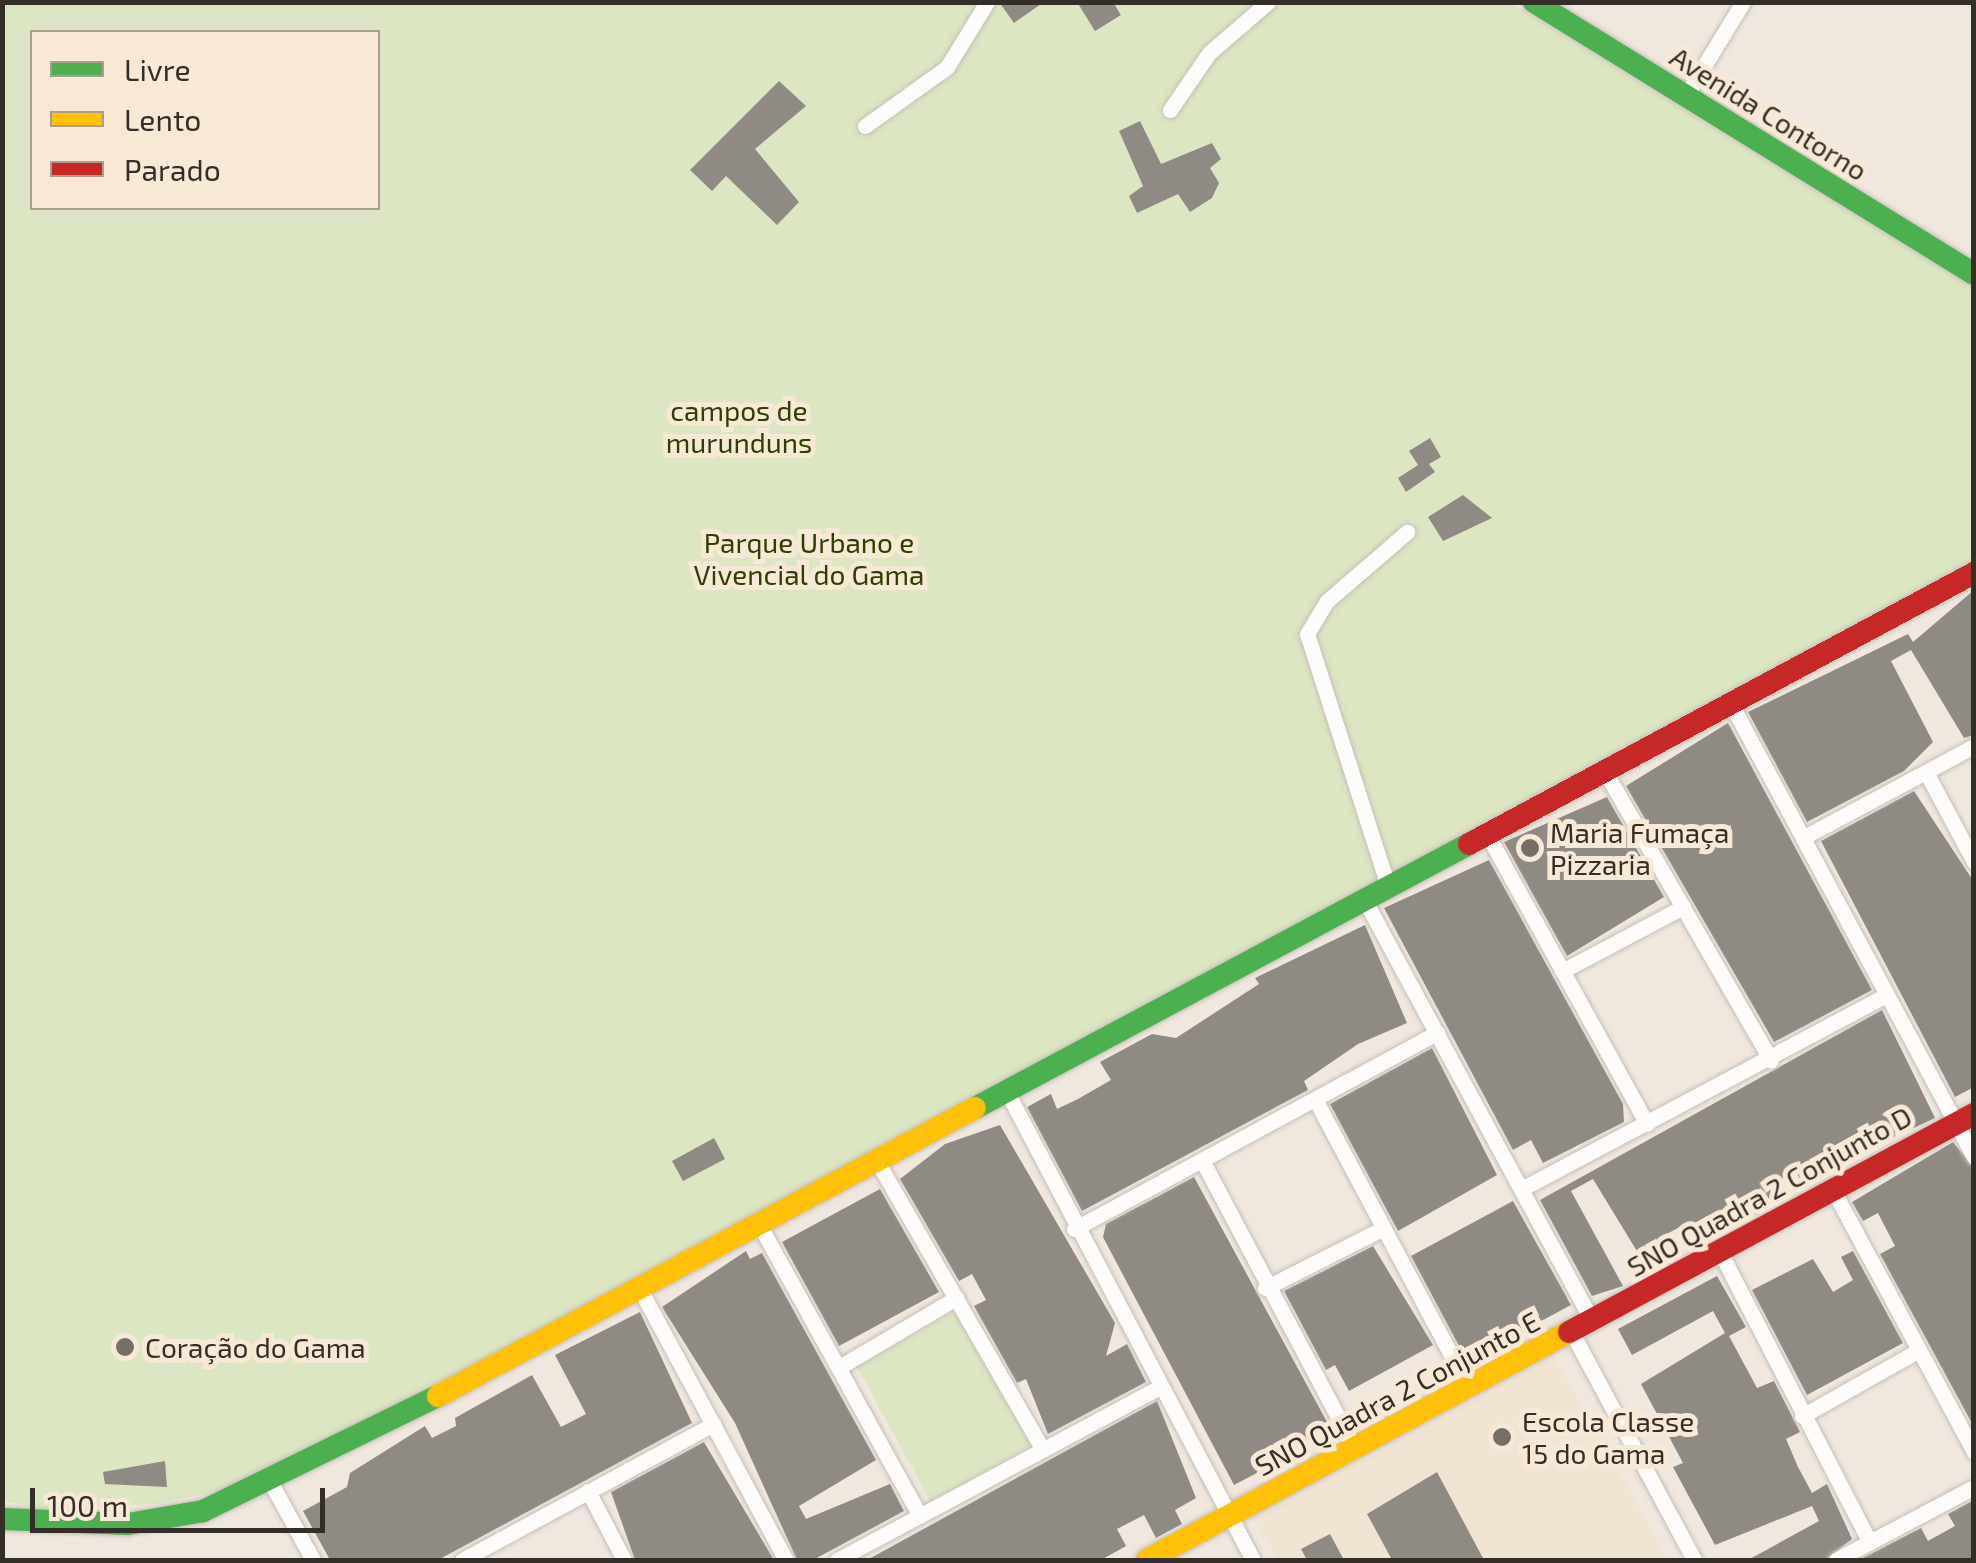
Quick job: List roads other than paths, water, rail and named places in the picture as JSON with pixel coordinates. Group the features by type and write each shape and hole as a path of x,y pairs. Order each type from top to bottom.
{"street":[{"path":"865,126 947,67 986,2"},
{"path":"1170,110 1209,53 1268,2"},
{"name":"Avenida Contorno","path":"1534,2 1974,274"},
{"path":"1685,97 1744,2"},
{"path":"1388,886 1308,634 1327,601 1407,532"},
{"path":"2,1519 128,1524 203,1511 272,1486 1974,573"},
{"path":"1730,702 1886,996 1964,1119 1974,1157"},
{"path":"1804,837 1974,746"},
{"path":"1604,770 1772,1060"},
{"path":"1926,772 1974,862"},
{"path":"1487,834 1647,1124"},
{"path":"1364,899 1523,1188 1582,1327 1694,1560"},
{"path":"1562,970 1683,908"},
{"path":"1523,1188 1772,1060 1886,996"},
{"path":"1074,1229 1437,1033"},
{"path":"1008,1094 1074,1229 1253,1560"},
{"path":"1316,1101 1468,1389"},
{"name":"SNO Quadra 2 Conjunto D","path":"1582,1327 1964,1119"},
{"path":"1203,1162 1266,1288 1355,1449"},
{"path":"878,1163 1041,1447"},
{"path":"1833,1190 1974,1452"},
{"path":"760,1226 841,1366 920,1516"},
{"path":"1266,1288 1384,1228"},
{"path":"1720,1252 1870,1542"},
{"path":"641,1291 786,1560"},
{"path":"841,1366 956,1298"},
{"name":"SNO Quadra 2 Conjunto E","path":"1147,1560 1582,1327"},
{"path":"1802,1416 1918,1350"},
{"path":"837,1560 1160,1386"},
{"path":"462,1560 480,1556 588,1491 714,1424"},
{"path":"272,1486 313,1560"},
{"path":"1836,1560 1974,1487"},
{"path":"588,1491 624,1560"}],"place":[{"name":"Maria Fumaça Pizzaria","path":"1530,848"},
{"name":"Coração do Gama","path":"125,1347"},
{"name":"Escola Classe 15 do Gama","path":"1502,1437"}],"park label":[{"name":"campos de murunduns","path":"739,426"},
{"name":"Parque Urbano e Vivencial do Gama","path":"809,558"}]}
